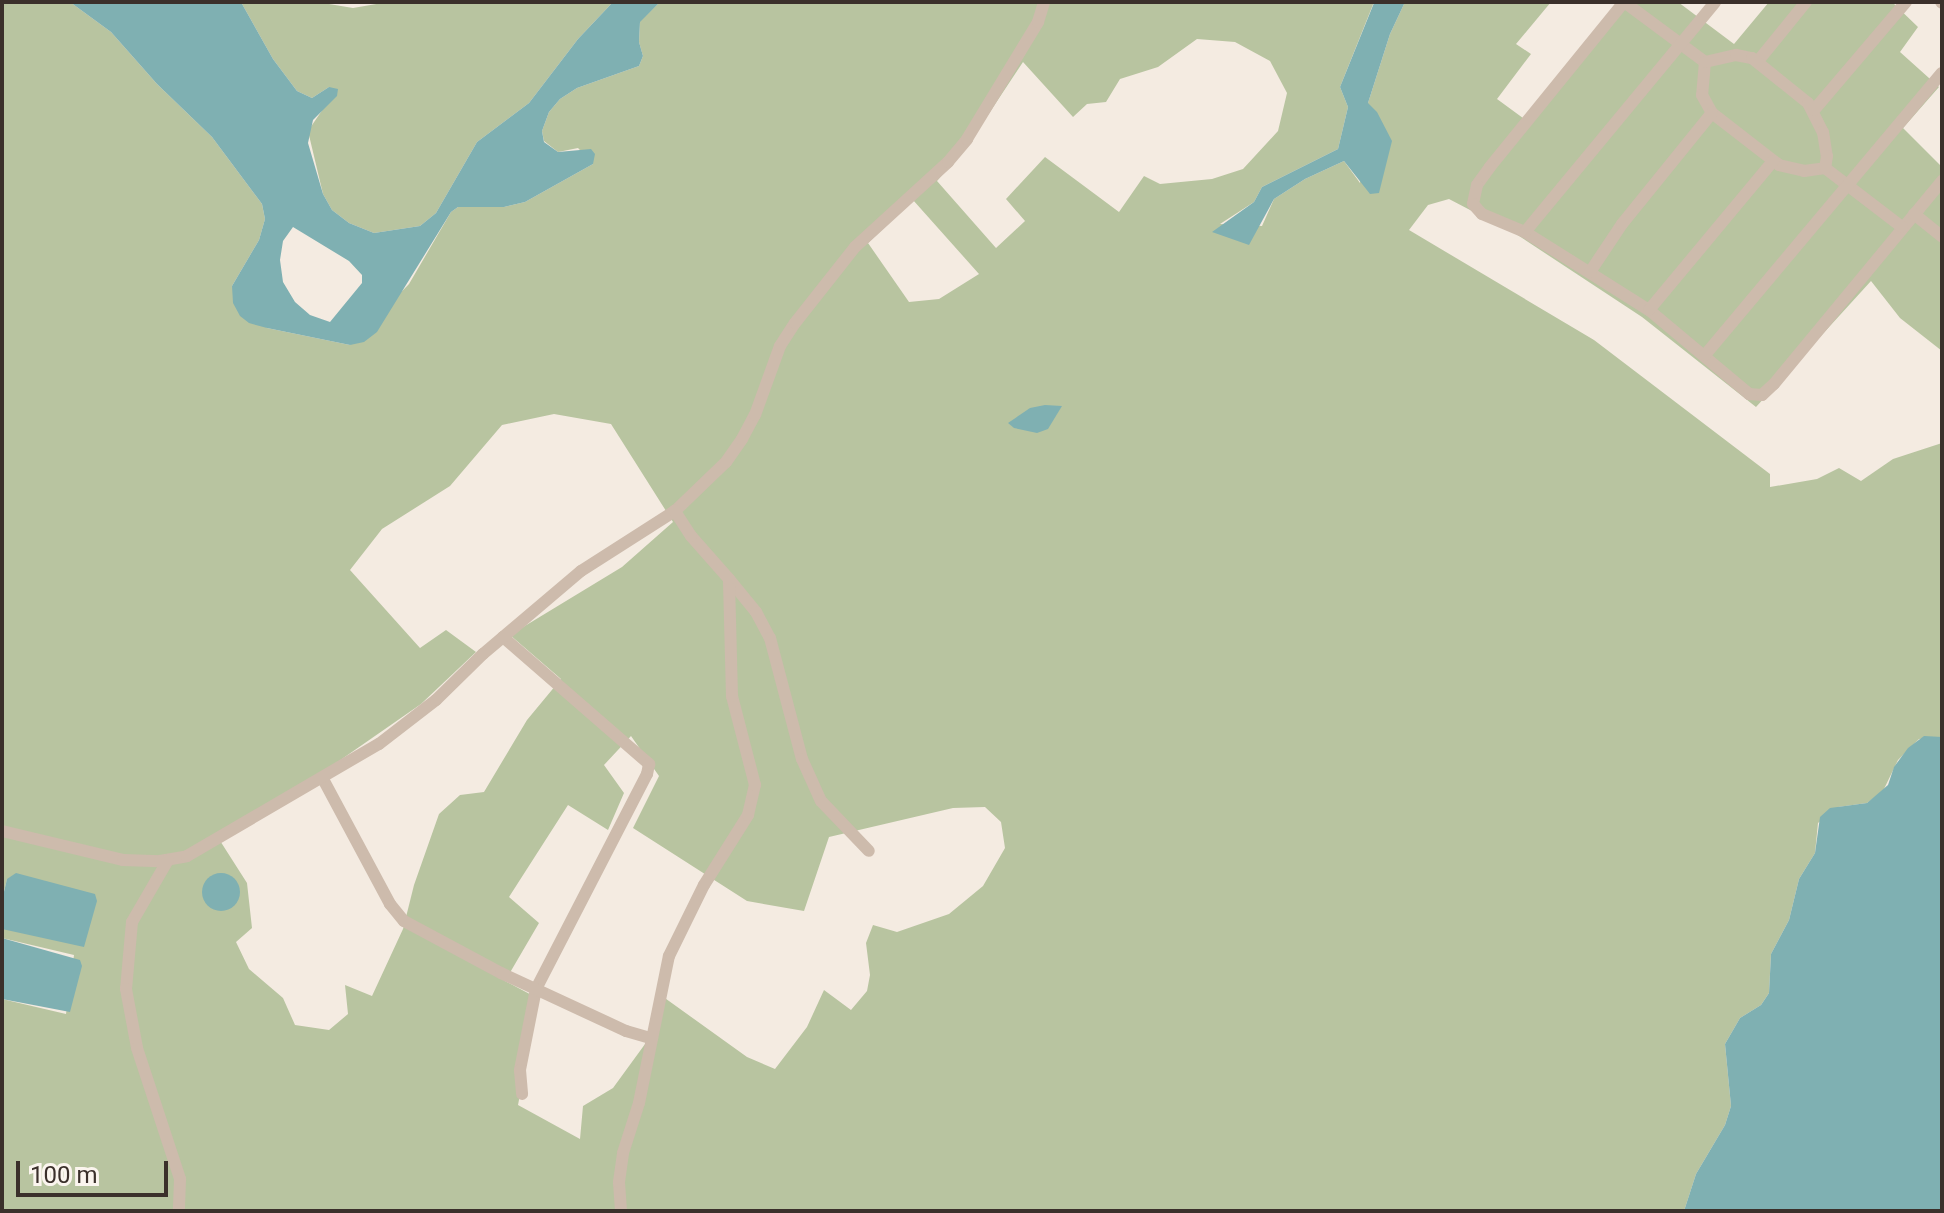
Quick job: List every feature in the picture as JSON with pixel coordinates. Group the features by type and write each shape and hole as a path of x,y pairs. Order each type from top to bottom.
{"street":[{"path":"2,831 123,860 168,860 187,856 323,779 412,720 581,571 675,511 726,462 742,439 755,415 780,346 795,323 855,247 948,162 967,139 1038,22 1044,2"},
{"path":"1825,168 1827,149 1814,110 1758,61 1736,55 1705,62 1624,2 1477,185 1473,204 1477,210 1525,232 1649,310 1705,355 1737,386 1749,394 1762,395 1942,181"},
{"path":"1525,232 1715,2"},
{"path":"1758,61 1806,2"},
{"path":"1814,110 1906,2"},
{"path":"1705,62 1702,95 1712,113 1773,161 1795,170 1825,168 1902,227"},
{"path":"1705,355 1942,73"},
{"path":"1590,272 1622,224 1712,113"},
{"path":"1649,310 1773,161"},
{"path":"1914,214 1942,237"},
{"path":"675,511 691,536 756,612 770,638 802,759 821,801 869,851"},
{"path":"621,1211 620,1169 639,1103 660,987 673,945 704,885 748,815 755,793 752,764 732,696 729,579"},
{"path":"503,637 649,764 647,774 536,989 520,1070 522,1094"},
{"path":"323,779 399,917 536,989 626,1031 651,1038"},
{"path":"168,860 130,928 126,989 137,1048 180,1179 179,1211"}],"green space":[{"path":"2,2 70,2 111,32 157,84 212,137 262,204 265,219 259,240 232,286 267,328 350,345 409,284 451,212 458,207 504,207 525,202 593,164 578,148 558,152 544,141 542,131 549,112 560,99 577,88 639,66 643,56 639,42 640,21 660,2 1374,2 1340,87 1348,107 1338,149 1262,187 1254,202 1220,224 1262,226 1274,199 1305,179 1344,161 1360,183 1368,103 1390,34 1405,2 1551,2 1516,44 1531,54 1497,99 1531,124 1630,2 1678,2 1734,44 1769,2 1892,2 1918,27 1900,52 1939,87 1903,128 1942,167 1942,351 1900,318 1871,281 1756,407 1642,317 1516,234 1449,199 1428,205 1409,230 1594,340 1770,474 1770,487 1817,479 1839,468 1861,481 1893,459 1942,443 1942,737 1919,739 1898,760 1883,791 1867,803 1838,807 1818,823 1815,853 1799,879 1789,920 1771,954 1769,993 1761,1005 1740,1018 1725,1044 1731,1106 1725,1125 1696,1174 1684,1211 2,1211 2,999 66,1014 74,955 2,938 7,879 2,900","holes":["1197,39 1235,42 1270,61 1287,93 1278,131 1243,169 1212,179 1160,184 1144,176 1119,212 1045,157 1006,199 1025,221 996,248 937,181 968,145 1023,62 1073,117 1087,104 1106,102 1120,79 1158,67","913,200 979,274 939,299 909,302 868,243","554,414 611,424 673,522 622,567 510,635 561,679 527,720 484,792 460,795 439,814 414,885 403,929 372,996 345,985 348,1014 329,1030 295,1025 283,998 249,969 236,942 252,928 247,883 217,836 316,777 421,704 476,652 446,630 420,648 350,570 382,529 450,486 502,425","631,736 659,776 633,828 747,901 804,911 829,837 953,808 985,807 1001,822 1005,848 983,886 949,914 897,932 873,925 866,943 870,975 867,991 851,1010 824,990 807,1027 775,1069 747,1057 662,996 656,1029 613,1088 583,1106 580,1139 518,1105 539,999 505,981 539,923 509,897 568,805 608,830 624,793 604,765"]},
{"path":"241,2 317,2 353,8 388,2 613,2 578,39 529,103 477,142 436,213 420,226 374,233 349,223 332,210 323,194 308,131 323,109 329,87 312,98 297,91 273,59"}],"water":[{"path":"70,2 241,2 273,59 297,91 312,98 329,87 338,89 337,96 313,120 308,143 323,194 332,210 349,223 374,233 420,226 436,213 477,142 529,103 578,39 613,2 660,2 640,22 639,42 643,56 639,66 577,88 560,99 549,112 542,131 544,142 558,152 591,149 595,154 593,164 525,202 504,207 458,207 451,212 377,332 364,342 350,345 267,328 249,323 240,316 233,303 232,286 259,240 265,219 262,204 212,137 157,84 111,32","holes":["293,227 349,261 362,275 362,283 330,322 310,315 295,302 283,282 280,260 283,241"]},
{"path":"1405,2 1390,34 1368,103 1377,112 1392,141 1379,193 1370,194 1344,161 1305,179 1274,199 1249,245 1212,232 1254,202 1262,187 1338,149 1348,107 1340,87 1374,3"},
{"path":"1062,406 1048,429 1037,433 1014,428 1008,423 1030,408"},
{"path":"1924,736 1942,737 1942,1211 1684,1211 1696,1174 1725,1125 1731,1106 1725,1044 1740,1018 1761,1005 1769,993 1771,954 1789,920 1799,879 1815,853 1820,817 1830,808 1867,803 1888,785 1894,767 1908,748"},
{"path":"16,873 95,894 97,901 84,947 2,929 2,900 7,879"},
{"path":"221,873 235,878 240,892 235,906 221,911 207,906 202,892 207,878"},
{"path":"2,938 80,960 82,966 70,1012 2,999"}]}
